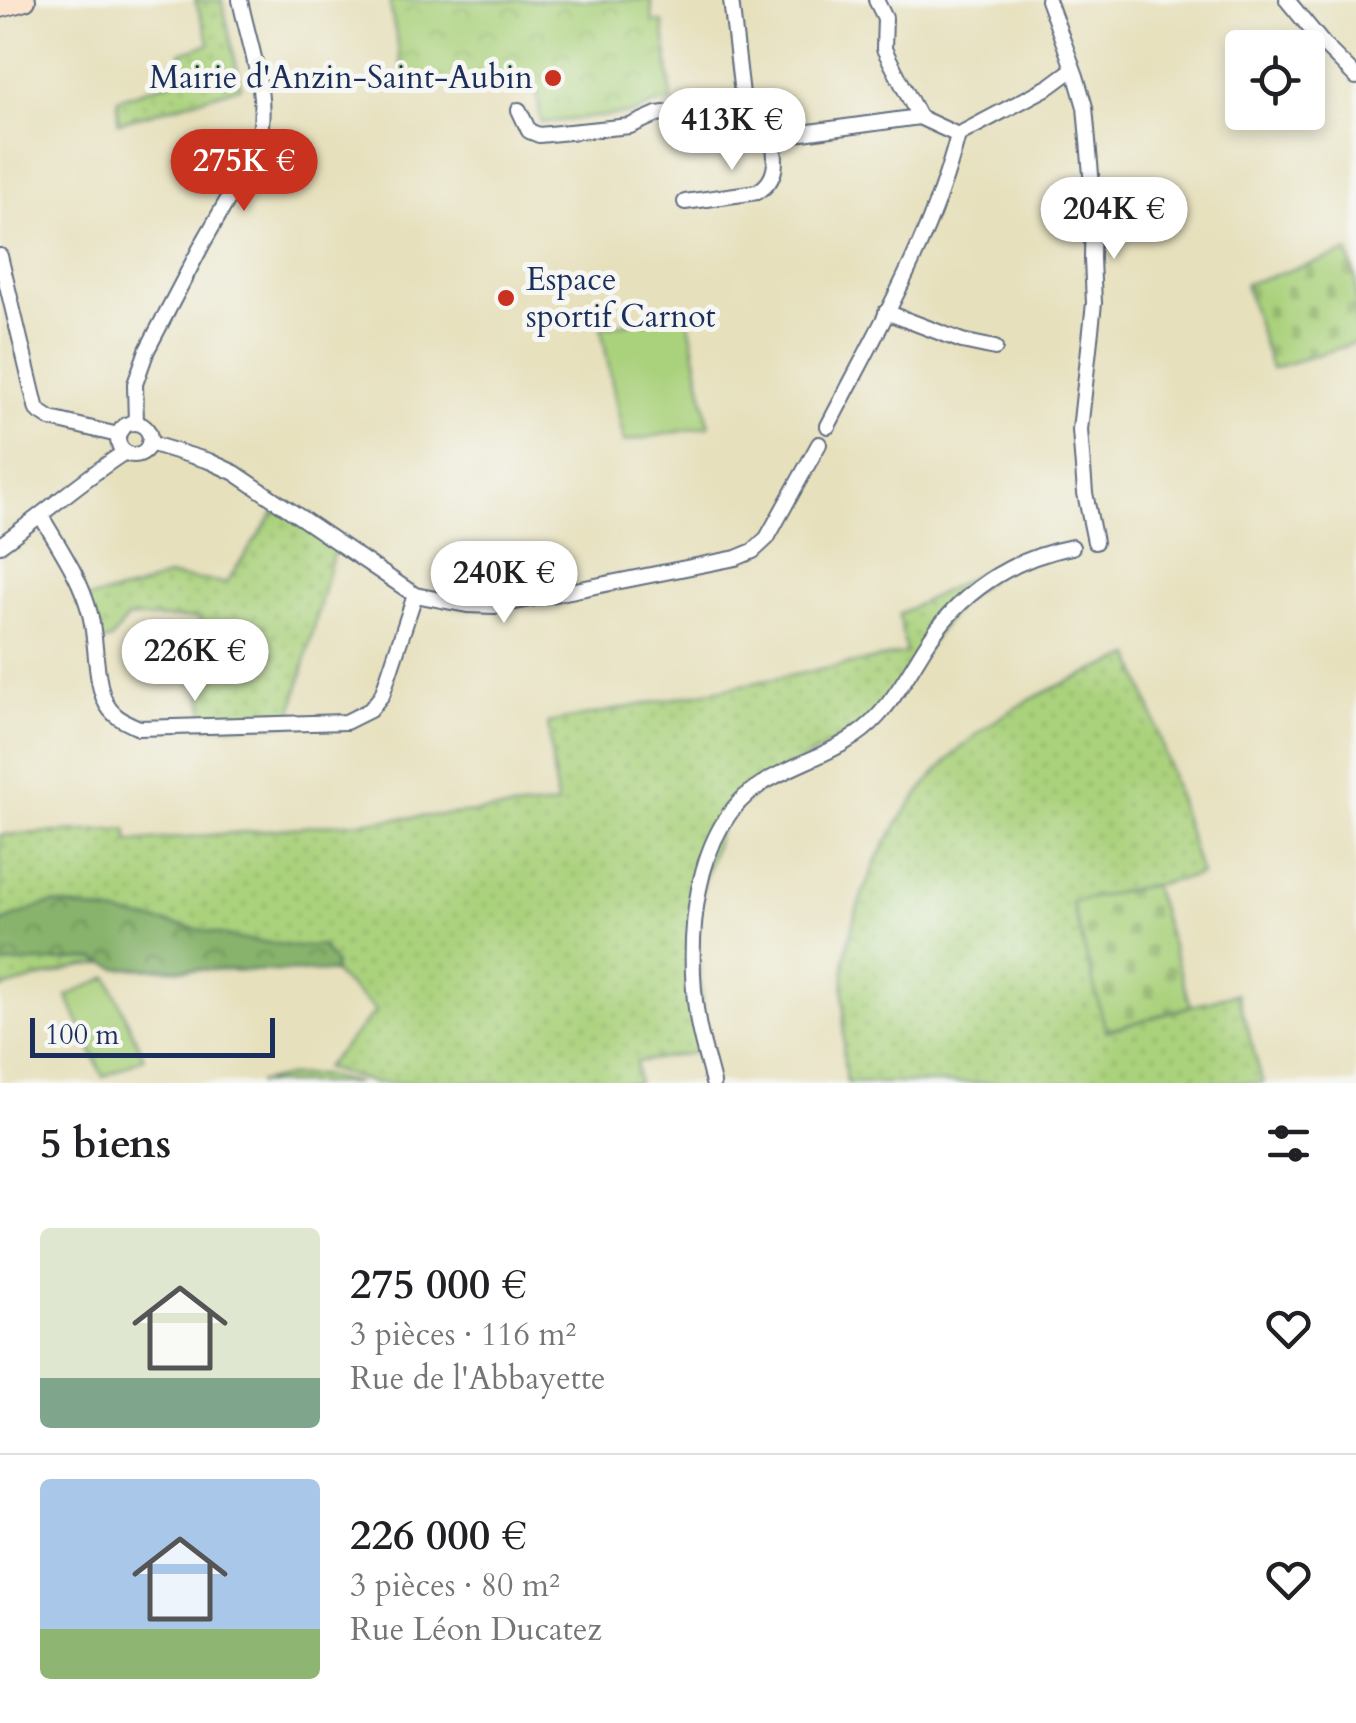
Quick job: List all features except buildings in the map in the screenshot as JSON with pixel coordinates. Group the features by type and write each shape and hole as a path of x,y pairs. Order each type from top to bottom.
{"main road":[{"path":"0,7 25,0"}],"street":[{"path":"136,423 135,384 148,350 257,148 261,132 262,95 240,0"},
{"path":"730,0 743,104 763,134 773,138 919,117 958,135"},
{"path":"876,0 886,18 884,49 919,117"},
{"path":"1048,0 1085,107 1094,303 1080,430 1085,494 1095,542"},
{"path":"1286,0 1356,77"},
{"path":"828,426 930,220 958,135 1050,86 1073,69"},
{"path":"519,110 529,131 539,134 630,126 658,114 743,104"},
{"path":"685,202 764,188 772,178 776,162 773,138"},
{"path":"0,256 37,410 51,419 118,435"},
{"path":"886,312 962,342 995,348"},
{"path":"0,545 125,452 140,454 149,443 147,430 136,423 127,424 118,435 125,452"},
{"path":"149,443 235,473 415,595 494,606 736,558 753,551 767,538 819,444"},
{"path":"41,516 85,599 104,697 118,719 139,728 346,722 370,710 382,695 415,595"},
{"path":"713,1083 697,1018 692,950 695,910 710,848 723,820 762,783 838,747 874,720 943,622 992,576 1025,561 1072,548"}],"green space":[{"path":"195,0 222,0 241,87 118,123 118,99 188,76 180,53 210,44"},
{"path":"389,0 651,0 653,23 663,22 672,102 636,113 541,123 537,91 507,94 504,77 406,88"},
{"path":"1348,252 1356,281 1356,343 1271,369 1245,284"},
{"path":"687,311 709,426 624,442 601,328"},
{"path":"280,504 339,545 333,554 289,724 204,726 200,618 127,618 111,640 95,642 85,599 134,589 168,576 226,583"},
{"path":"985,570 992,577 959,604 874,720 781,772 723,820 695,910 705,1051 636,1062 638,1083 374,1083 324,1068 376,1011 333,972 117,968 110,963 78,967 0,989 0,835 127,829 129,842 557,805 548,723 906,653 899,614"},
{"path":"1132,656 1201,875 1072,902 1107,1031 1237,993 1263,1083 847,1083 843,1049 846,953 866,886 898,823 942,767 995,721 1044,692"},
{"path":"1153,885 1191,1006 1106,1031 1072,902"},
{"path":"54,903 240,939 300,947 321,945 335,963 334,972 117,968 95,959 0,964 0,923"},
{"path":"108,977 144,1058 103,1077 67,996"},
{"path":"320,1075 357,1083 257,1083 287,1076"}],"place":[{"name":"Mairie d'Anzin-Saint-Aubin","path":"553,78"},
{"name":"Espace sportif Carnot","path":"506,298"}]}
